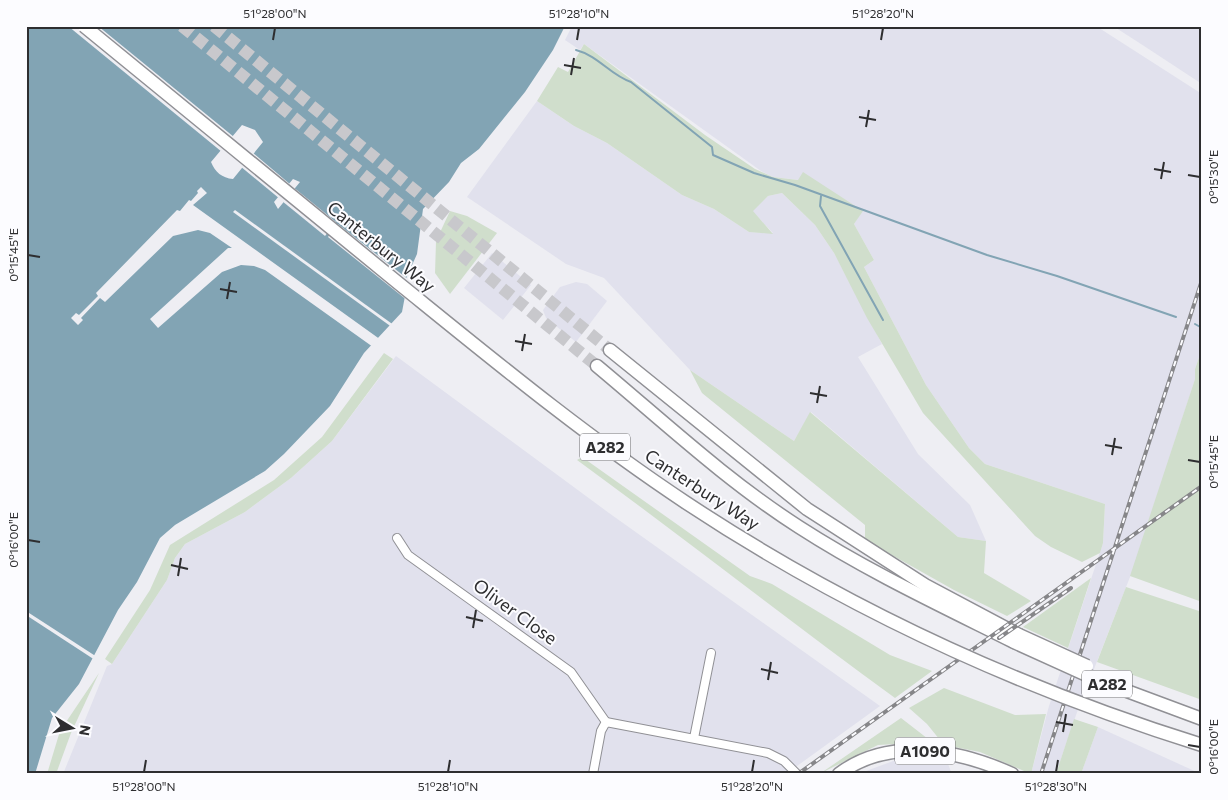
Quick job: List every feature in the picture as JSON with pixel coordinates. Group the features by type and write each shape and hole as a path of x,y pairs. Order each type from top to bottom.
{"main road":[{"name":"Canterbury Way","path":"84,26 521,383 617,456 686,503 824,586 929,640 1035,686 1202,745"},
{"name":"Canterbury Way","path":"610,350 807,509 888,563 986,623 1117,679 1202,710"},
{"name":"Canterbury Way","path":"597,366 744,488 798,526 854,560 986,623 1100,681 1202,719"},
{"name":"A1090","path":"839,774 876,756 910,750 952,754 1012,774"}],"street":[{"name":"Oliver Close","path":"397,538 408,555 571,672 606,722"},
{"path":"694,738 711,652"},
{"path":"593,774 601,732 606,722 768,752 784,760 798,774"}],"shaded area":[{"path":"572,26 1096,26 1202,94 1202,349 1195,369 1195,379 1139,554 1076,715 1056,774 1031,774 1049,706 1103,543 1105,504 985,464 969,448 926,385 864,267 874,260 854,224 862,211 803,173 799,180 773,177 761,171 584,44 580,50 565,40"},
{"path":"1113,26 1202,26 1202,84 1141,44"},
{"path":"537,101 574,126 607,143 682,195 714,209 749,232 773,233 752,211 768,196 782,193 815,225 834,253 882,344 858,357 918,454 970,505 986,541 958,537 811,412 794,441 690,370 604,278 566,264 467,197"},
{"path":"492,253 531,285 503,320 464,288"},
{"path":"576,282 587,284 607,301 576,342 546,318 543,310 560,287"},
{"path":"396,356 609,513 880,706 786,774 63,774 107,666 112,664 167,580 175,558 185,544 245,512 291,478 332,441"},
{"path":"1098,727 1201,774 1081,774"},
{"path":"904,757 935,758 948,764 952,774 858,774"}],"green space":[{"path":"584,44 705,135 755,169 773,177 798,180 803,172 863,211 854,224 874,260 864,267 926,385 969,448 985,464 1105,504 1103,543 1100,553 1082,562 1051,547 1035,536 923,413 867,318 834,253 815,225 782,193 768,196 753,211 773,234 749,232 714,209 682,195 607,143 574,126 537,101 558,67 568,72"},
{"path":"450,211 467,216 497,233 450,294 435,273 436,241"},
{"path":"1202,349 1202,602 1130,576 1195,379 1195,369"},
{"path":"384,353 393,359 332,441 291,478 245,512 185,544 175,558 167,580 112,664 105,659 150,590 170,545 274,480 322,437"},
{"path":"690,370 794,441 810,412 958,537 986,541 984,573 1031,601 1007,616 954,590 865,540 865,525 702,393"},
{"path":"582,457 750,576 772,584 890,655 932,671 895,698 577,460"},
{"path":"1091,578 1068,648 1023,627"},
{"path":"1126,587 1202,612 1202,700 1097,662"},
{"path":"99,673 71,733 56,774 47,774 60,731"},
{"path":"944,688 1015,715 1046,714 1031,774 980,752 944,745 927,724 909,708"},
{"path":"901,718 932,742 878,745 821,773"},
{"path":"1074,719 1098,727 1081,774 1056,774"}],"water":[{"path":"26,26 565,26 553,50 525,92 479,149 461,163 449,182 423,209 417,254 400,292 405,296 402,312 364,353 330,406 284,454 265,471 175,525 160,538 137,582 118,610 79,684 52,718 35,774 26,774","holes":["242,125 255,130 263,142 233,179 219,174 211,162","293,179 300,182 278,209 274,202"]}],"pier":[{"path":"68,26 98,26 234,137 222,152"},
{"path":"252,152 291,185 280,199 240,166"},
{"path":"201,187 207,193 193,205 381,340 373,347 265,270 254,266 241,265 222,272 158,328 150,319 228,248 232,248 210,233 198,230 173,236 105,302 100,298 81,318 83,320 78,325 71,318 76,313 79,315 98,296 96,293 177,210 180,211 189,200 191,201"},
{"path":"293,187 336,222 325,236 282,201"},
{"path":"235,210 395,326 393,328 233,212"},
{"path":"338,224 409,280 403,291 407,295 408,301 328,237"},
{"path":"26,611 97,657 95,660 26,615"}],"waterway":[{"path":"576,50 631,82 712,147 713,155 754,173 795,185 987,255 1057,276 1176,317"},
{"path":"821,196 820,206 883,320"},
{"path":"1195,324 1202,328"}],"tunnel":[{"path":"182,26 597,366"},
{"path":"214,26 610,350"}],"railway":[{"path":"1041,774 1202,280"},
{"path":"798,774 1202,486"},
{"path":"999,638 1071,588"}]}
